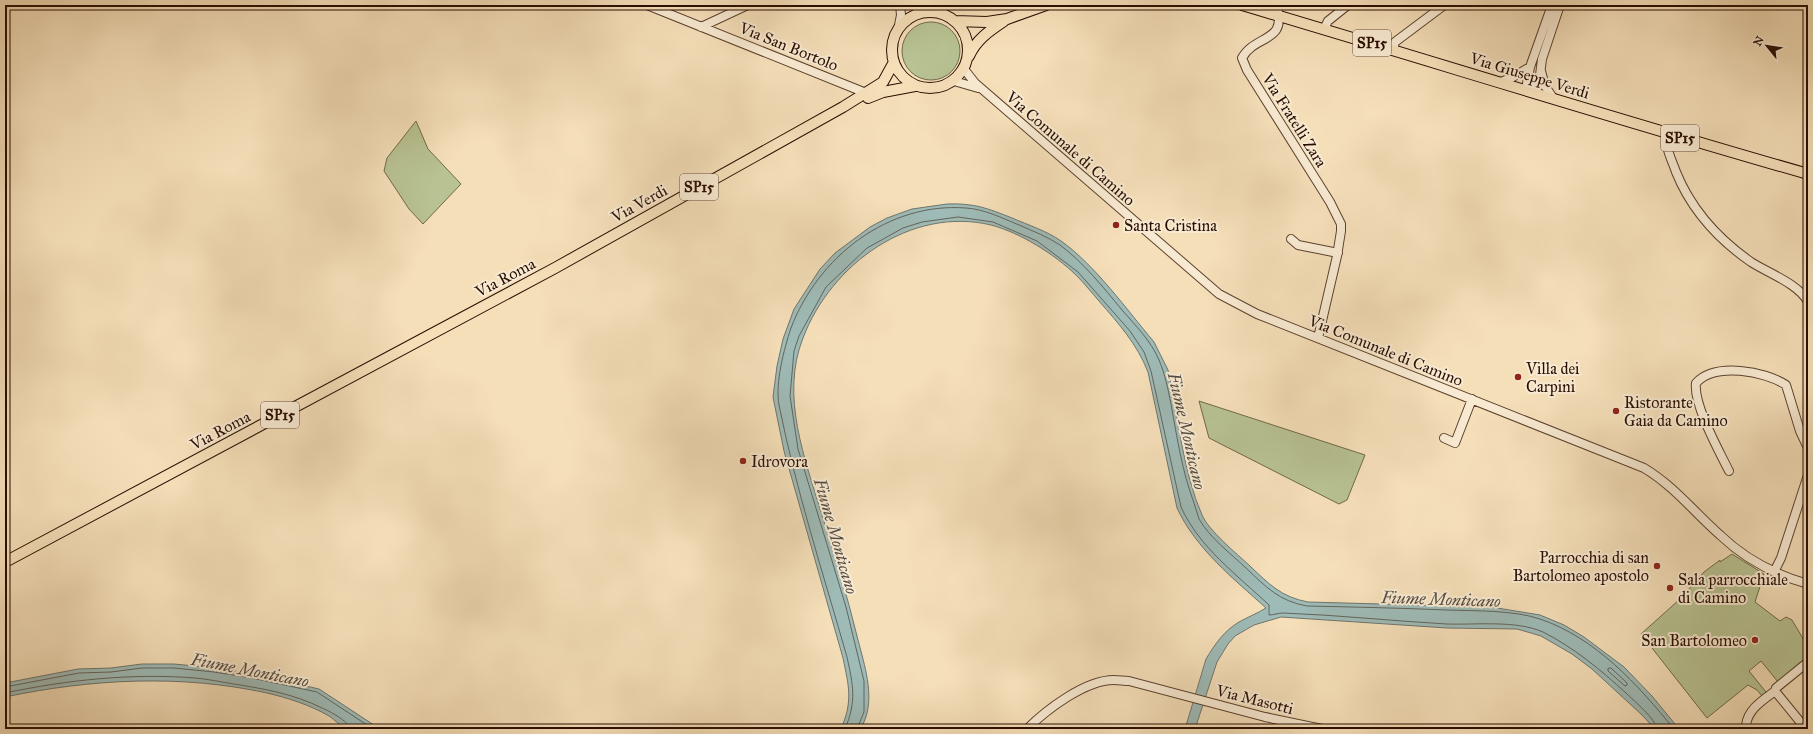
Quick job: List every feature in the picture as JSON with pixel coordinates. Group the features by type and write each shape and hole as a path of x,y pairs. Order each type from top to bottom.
{"main road":[{"name":"SP15","path":"915,86 898,72 892,51 893,40 898,30 906,21 925,8 955,20 988,22 1007,19 1046,5"},
{"name":"Via Giuseppe Verdi","path":"1242,5 1528,90 1667,134 1808,174"},
{"name":"SP15","path":"843,106 883,92 915,86 935,89 954,81 964,69 973,46 1007,19"},
{"name":"SP15","path":"955,20 964,31 968,43 968,56"},
{"name":"SP15","path":"843,106 883,82 894,62"},
{"name":"Via Verdi","path":"555,268 843,106"},
{"name":"Via Roma","path":"5,562 555,268"}],"street":[{"name":"Via San Bortolo","path":"646,5 866,93"},
{"name":"Via San Bortolo","path":"701,27 748,5"},
{"path":"898,30 901,15 900,5"},
{"path":"1276,5 1279,16"},
{"path":"1324,29 1328,21 1348,5"},
{"path":"1528,90 1530,67 1552,5"},
{"path":"1528,90 1538,79 1542,59 1560,5"},
{"path":"1393,50 1395,42 1443,6"},
{"name":"Via Fratelli Zara","path":"1279,16 1278,28 1267,39 1245,52 1242,58 1247,70 1330,202 1341,224 1338,253 1318,338"},
{"path":"1501,82 1512,78 1530,67"},
{"name":"Via Comunale di Camino","path":"964,69 969,77 984,91 1219,294 1227,299 1257,314 1630,462 1659,477 1672,487 1729,544 1774,572 1808,584"},
{"path":"1541,70 1545,86 1553,98"},
{"name":"Via Comunale di Camino","path":"954,81 974,86 984,91"},
{"path":"1667,134 1666,138 1668,149 1681,185 1695,208 1709,225 1733,248 1751,262 1797,289 1808,302"},
{"path":"1292,239 1298,245 1338,253"},
{"path":"1729,471 1712,438 1695,388 1696,383 1700,378 1718,372 1737,370 1765,375 1777,378 1786,385 1800,431 1808,448"},
{"path":"1444,438 1455,443 1472,399"},
{"path":"1774,572 1781,558 1808,475"},
{"path":"1750,729 1746,725 1747,719 1754,708 1808,662"},
{"name":"Via Masotti","path":"1027,729 1069,695 1087,686 1112,680 1129,681 1265,717 1322,729"},
{"path":"1775,691 1806,729"}],"green space":[{"path":"925,22 937,22 952,30 960,45 960,57 952,72 937,80 925,80 910,72 902,57 902,45 910,30"},
{"path":"416,121 428,149 461,184 423,224 409,209 384,171 387,158"},
{"path":"1199,401 1365,455 1347,500 1339,504 1209,438"},
{"path":"1732,554 1764,574 1755,602 1780,621 1786,617 1792,620 1808,647 1808,659 1778,682 1761,661 1749,671 1766,692 1762,696 1757,690 1748,685 1707,718 1641,634 1680,599 1704,572 1720,560 1720,562"}],"water":[{"path":"947,204 965,204 988,209 1050,234 1074,251 1110,288 1154,342 1168,370 1190,481 1195,498 1205,521 1223,542 1276,589 1290,597 1308,602 1491,607 1540,615 1564,625 1584,637 1624,667 1652,696 1679,729 1655,729 1592,669 1572,654 1541,636 1517,629 1447,628 1281,617 1254,625 1235,636 1228,644 1217,662 1195,729 1185,729 1206,659 1213,648 1224,634 1239,622 1266,608 1205,550 1194,537 1177,508 1148,372 1139,352 1120,326 1076,275 1058,259 1014,233 991,225 961,221 932,224 904,233 878,247 854,265 833,286 816,311 803,338 797,360 794,382 794,405 802,450 849,606 868,684 869,704 867,715 861,729 841,729 845,719 849,694 847,677 843,658 784,451 773,397 777,366 783,339 794,309 820,269 835,253 870,227 887,218 912,209"},
{"path":"142,664 174,664 215,668 253,674 319,689 380,729 349,729 341,726 322,712 291,700 267,693 201,683 136,681 103,683 70,686 5,697 5,683 78,669 111,668"}],"place":[{"name":"Santa Cristina","path":"1116,225"},
{"name":"Villa dei Carpini","path":"1518,377"},
{"name":"Ristorante Gaia da Camino","path":"1616,411"},
{"name":"Idrovora","path":"743,461"},
{"name":"Parrocchia di san Bartolomeo apostolo","path":"1657,566"},
{"name":"Sala parrocchiale di Camino","path":"1670,588"},
{"name":"San Bartolomeo","path":"1755,640"}],"water label":[{"name":"Fiume Monticano","path":"1187,431"},
{"name":"Fiume Monticano","path":"836,536"},
{"name":"Fiume Monticano","path":"1441,599"},
{"name":"Fiume Monticano","path":"250,670"}]}
